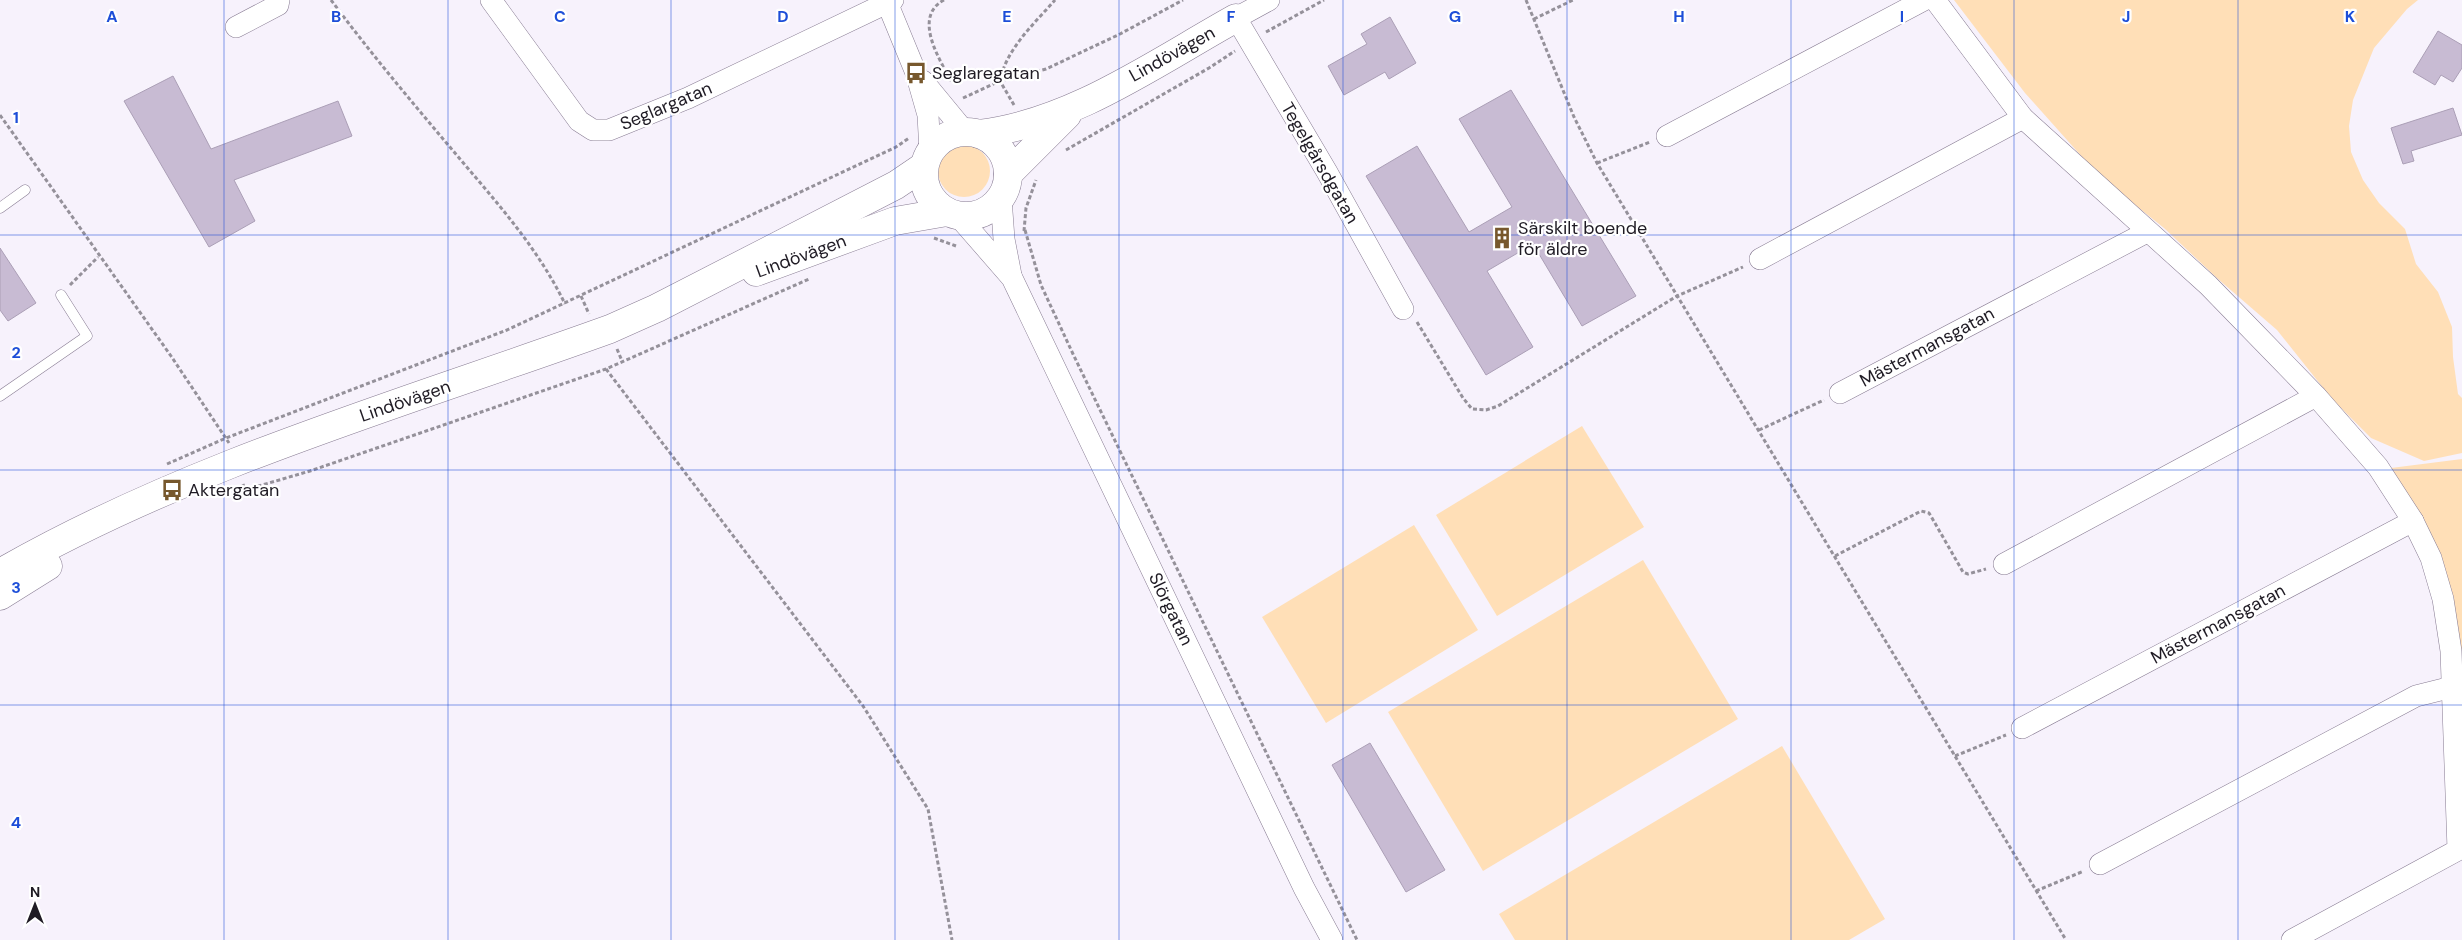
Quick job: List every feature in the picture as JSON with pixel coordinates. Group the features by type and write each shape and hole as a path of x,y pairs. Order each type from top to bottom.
{"main road":[{"name":"Lindövägen","path":"1004,186 1030,136 1075,108 1242,30"},
{"path":"972,133 991,141 1001,151 1006,162 1004,186 992,207 982,213 953,214 936,204 928,193 924,180 927,159 939,141 952,134 972,133 1030,136"},
{"name":"Lindövägen","path":"1,587 44,548 154,497 231,449 601,333 657,308 896,185 927,159"},
{"name":"Lindövägen","path":"657,308 896,221 953,214"}],"street":[{"path":"236,27 278,5 279,0"},
{"name":"Seglargatan","path":"491,0 579,121 593,130 609,130 688,98 888,1"},
{"name":"Lindövägen","path":"1242,30 1269,0"},
{"path":"1666,136 1924,0"},
{"path":"1935,0 2023,118 2147,232 2208,285 2316,396 2378,467 2414,521 2431,558 2443,599 2451,650 2458,850 2292,940"},
{"path":"888,1 916,73 928,115 927,159"},
{"name":"Tegelgårsdgatan","path":"1242,30 1327,172 1403,309"},
{"path":"916,73 972,133"},
{"path":"1760,259 2023,118"},
{"path":"995,242 1004,186"},
{"name":"Slörgatan","path":"953,214 995,242 1304,888 1332,940"},
{"name":"Mästermansgatan","path":"1840,393 2147,232"},
{"path":"2004,564 2316,396"},
{"name":"Mästermansgatan","path":"2022,728 2414,521"},
{"path":"2100,864 2416,696 2452,687"}],"lane":[{"path":"0,208 26,190"},
{"path":"0,396 87,336 61,295"}],"path":[{"path":"331,0 374,57 519,229 555,284 565,304"},
{"path":"944,0 934,10 929,31 932,45 952,84"},
{"path":"1055,0 1014,48 1002,68 1000,80 1046,162 1038,173 1026,208 1025,230 1041,285 1357,940"},
{"path":"957,92 961,99 1000,80 1046,70 1120,34 1183,0"},
{"path":"1063,152 1209,68 1242,30 1324,0"},
{"path":"1526,0 1574,117 1597,162 2066,940"},
{"path":"1534,18 1573,0"},
{"path":"0,115 231,449 245,490 310,471 606,369 817,275"},
{"path":"158,468 231,449 565,304 896,147 914,133 912,122 928,115"},
{"path":"1597,162 1666,136"},
{"path":"928,237 964,249 995,242 1025,230"},
{"path":"61,295 98,257"},
{"path":"1403,309 1412,314 1463,398 1472,409 1486,410 1498,406 1677,296 1760,259"},
{"path":"606,369 863,706 928,809 952,940"},
{"path":"1758,430 1840,393"},
{"path":"1835,556 1921,511 1929,514 1932,518 1963,572 1968,574 2004,564"},
{"path":"1956,756 2022,728"},
{"path":"2036,891 2100,864"}],"shaded area":[{"path":"1954,0 2418,0 2407,9 2374,48 2353,100 2349,126 2351,152 2363,180 2379,203 2405,229 2416,264 2438,292 2452,327 2453,357 2458,394 2462,398 2462,453 2424,461 2371,438 2332,399 2277,330 2218,279 2164,228 2100,177 2025,93"},
{"path":"959,145 969,145 983,152 990,166 990,176 983,190 969,197 959,197 949,193 942,186 938,176 938,166 942,156 949,149"},
{"path":"1582,426 1644,527 1497,616 1436,515"},
{"path":"2462,459 2462,661 2454,610 2447,586 2427,538 2391,468"},
{"path":"1414,525 1478,630 1326,723 1262,617"},
{"path":"1643,560 1738,719 1483,871 1388,712"},
{"path":"1782,746 1885,919 1849,940 1515,940 1499,914"}],"building":[{"path":"1390,17 1416,63 1389,79 1385,72 1344,95 1328,66 1367,44 1361,34"},
{"path":"2438,31 2462,45 2462,68 2453,82 2441,75 2435,85 2413,72"},
{"path":"173,76 211,149 338,101 352,136 234,180 255,221 209,247 124,101"},
{"name":"Särskilt boende för äldre","path":"1511,90 1636,296 1582,326 1533,244 1487,271 1533,347 1486,375 1366,176 1417,146 1469,232 1512,207 1459,119"},
{"path":"2453,108 2462,135 2411,151 2414,161 2403,164 2391,128"},
{"path":"0,248 36,303 8,321 0,310"},
{"path":"1370,743 1445,870 1406,892 1332,765"}],"place":[{"name":"Seglaregatan","path":"916,73"},
{"name":"Särskilt boende för äldre","path":"1502,238"},
{"name":"Aktergatan","path":"172,490"}]}
